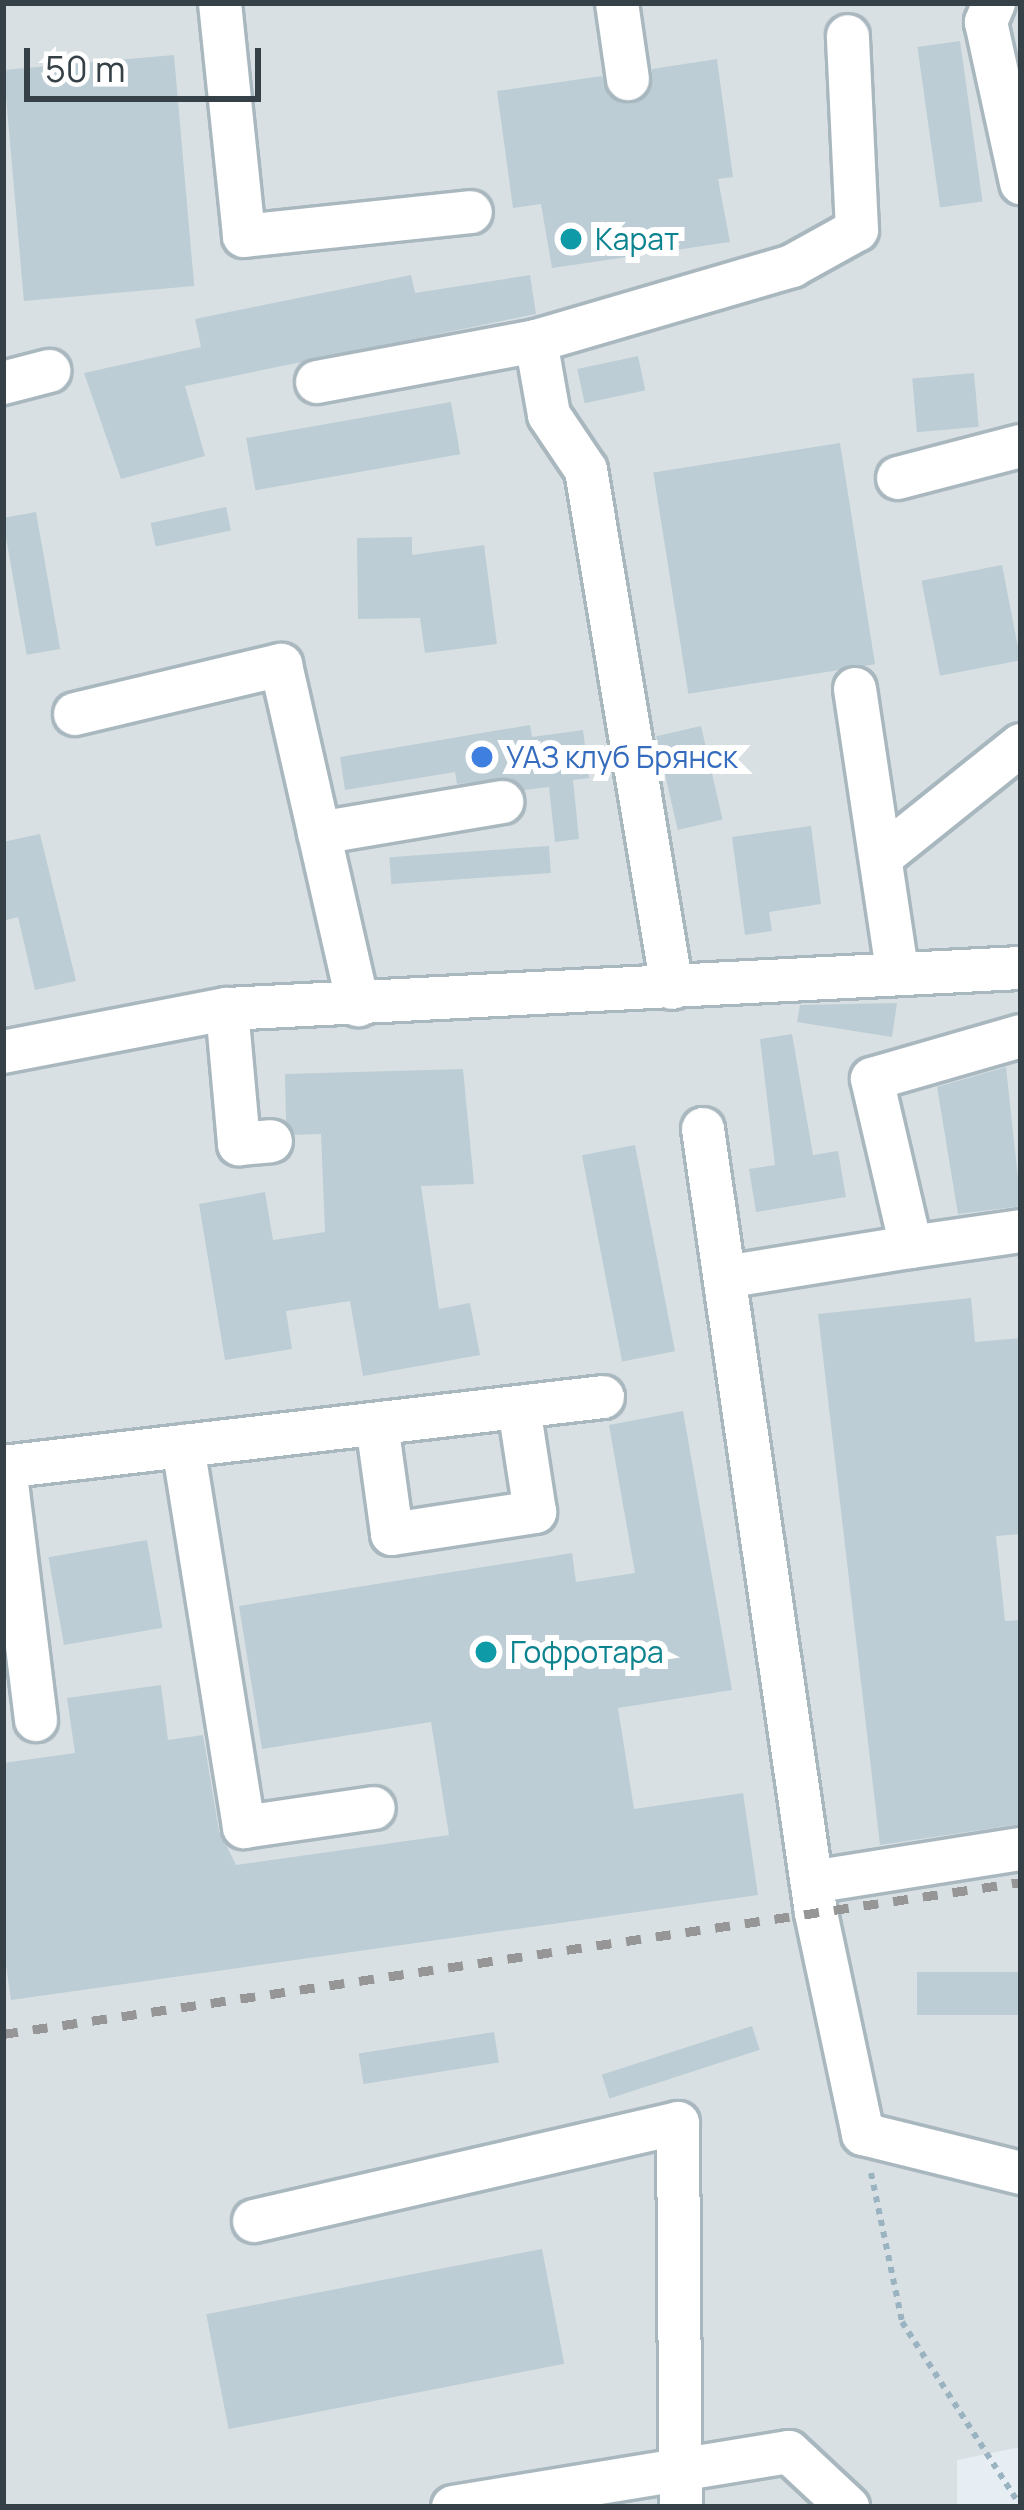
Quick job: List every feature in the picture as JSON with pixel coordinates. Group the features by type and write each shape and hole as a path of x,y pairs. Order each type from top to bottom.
{"street":[{"path":"220,3 244,236 471,212"},
{"path":"617,3 628,80"},
{"path":"994,3 986,22 1021,183"},
{"path":"317,382 536,341 792,266 857,230 848,36"},
{"path":"536,341 549,415 586,470 672,988"},
{"path":"3,383 49,371"},
{"path":"898,478 1021,446"},
{"path":"76,714 281,665 358,1005"},
{"path":"855,689 897,971"},
{"path":"881,857 1021,746"},
{"path":"319,833 502,802"},
{"path":"3,1052 227,1009 672,988 897,971 1018,971 1021,1014"},
{"path":"227,1009 239,1144 272,1141"},
{"path":"911,1247 872,1079 1021,1036"},
{"path":"703,1129 812,1882 863,2134 1021,2173"},
{"path":"725,1277 1021,1231"},
{"path":"36,1720 4,1467 603,1397"},
{"path":"377,1424 392,1534 535,1512 519,1408"},
{"path":"183,1446 244,1827 374,1808"},
{"path":"812,1882 1021,1849"},
{"path":"254,2221 678,2123 681,2507"},
{"path":"453,2507 679,2464 789,2452 848,2507"}],"path":[{"path":"863,2134 902,2322 1021,2507"}],"shaded area":[{"path":"3,3 1021,3 1021,2447 957,2460 957,2507 3,2504"}],"building":[{"path":"960,41 983,201 940,207 917,47"},
{"path":"174,55 194,286 24,301 4,70"},
{"path":"717,59 733,177 718,179 730,242 552,268 541,204 513,208 497,91 602,76 609,96 630,104 651,89 652,69"},
{"path":"411,275 415,293 530,275 536,314 185,386 205,456 121,479 84,373 201,347 195,319"},
{"path":"638,356 645,390 585,403 577,369"},
{"path":"974,373 979,427 917,432 912,378"},
{"path":"451,402 460,454 255,490 246,438"},
{"path":"840,443 875,664 688,694 653,473"},
{"path":"226,507 231,530 156,546 151,523"},
{"path":"36,512 60,649 27,655 3,518"},
{"path":"412,537 412,555 484,545 497,644 425,653 420,618 358,619 357,538"},
{"path":"1002,565 1021,660 940,676 922,581"},
{"path":"530,725 532,737 583,730 589,778 573,780 579,839 555,842 549,787 524,790 510,778 457,784 455,772 345,790 340,757"},
{"path":"701,726 723,820 678,830 656,736"},
{"path":"811,826 821,904 769,912 772,931 745,935 732,837"},
{"path":"40,834 76,981 35,990 18,917 3,921 3,842"},
{"path":"549,846 551,873 391,884 389,857"},
{"path":"897,1003 892,1037 797,1022 800,1005"},
{"path":"792,1034 813,1155 838,1151 846,1197 756,1212 749,1169 775,1165 760,1039"},
{"path":"1006,1067 1021,1206 958,1214 937,1087"},
{"path":"463,1069 474,1184 421,1186 439,1309 470,1303 480,1355 363,1376 350,1301 286,1311 292,1349 225,1360 199,1204 265,1192 273,1240 325,1232 321,1134 295,1135 286,1121 285,1074"},
{"path":"635,1145 675,1351 622,1361 582,1155"},
{"path":"971,1298 975,1342 1021,1338 1021,1534 996,1536 1005,1621 1021,1620 1021,1824 880,1845 818,1314"},
{"path":"683,1411 732,1690 618,1708 634,1809 743,1793 758,1895 11,2000 3,1944 3,1763 75,1753 67,1698 161,1685 168,1740 203,1735 219,1831 236,1865 449,1835 431,1722 262,1749 239,1606 572,1553 576,1582 635,1573 609,1425"},
{"path":"147,1540 162,1628 64,1645 49,1557"},
{"path":"917,1972 1021,1972 1021,2015 917,2015"},
{"path":"752,2026 760,2050 609,2099 602,2075"},
{"path":"494,2032 499,2063 364,2084 359,2053"},
{"path":"542,2249 564,2364 229,2429 206,2314"}],"railway":[{"path":"3,2034 1021,1882"}],"place":[{"name":"Карат","path":"571,239"},
{"name":"УАЗ клуб Брянск","path":"482,757"},
{"name":"Гофротара","path":"486,1652"}]}
